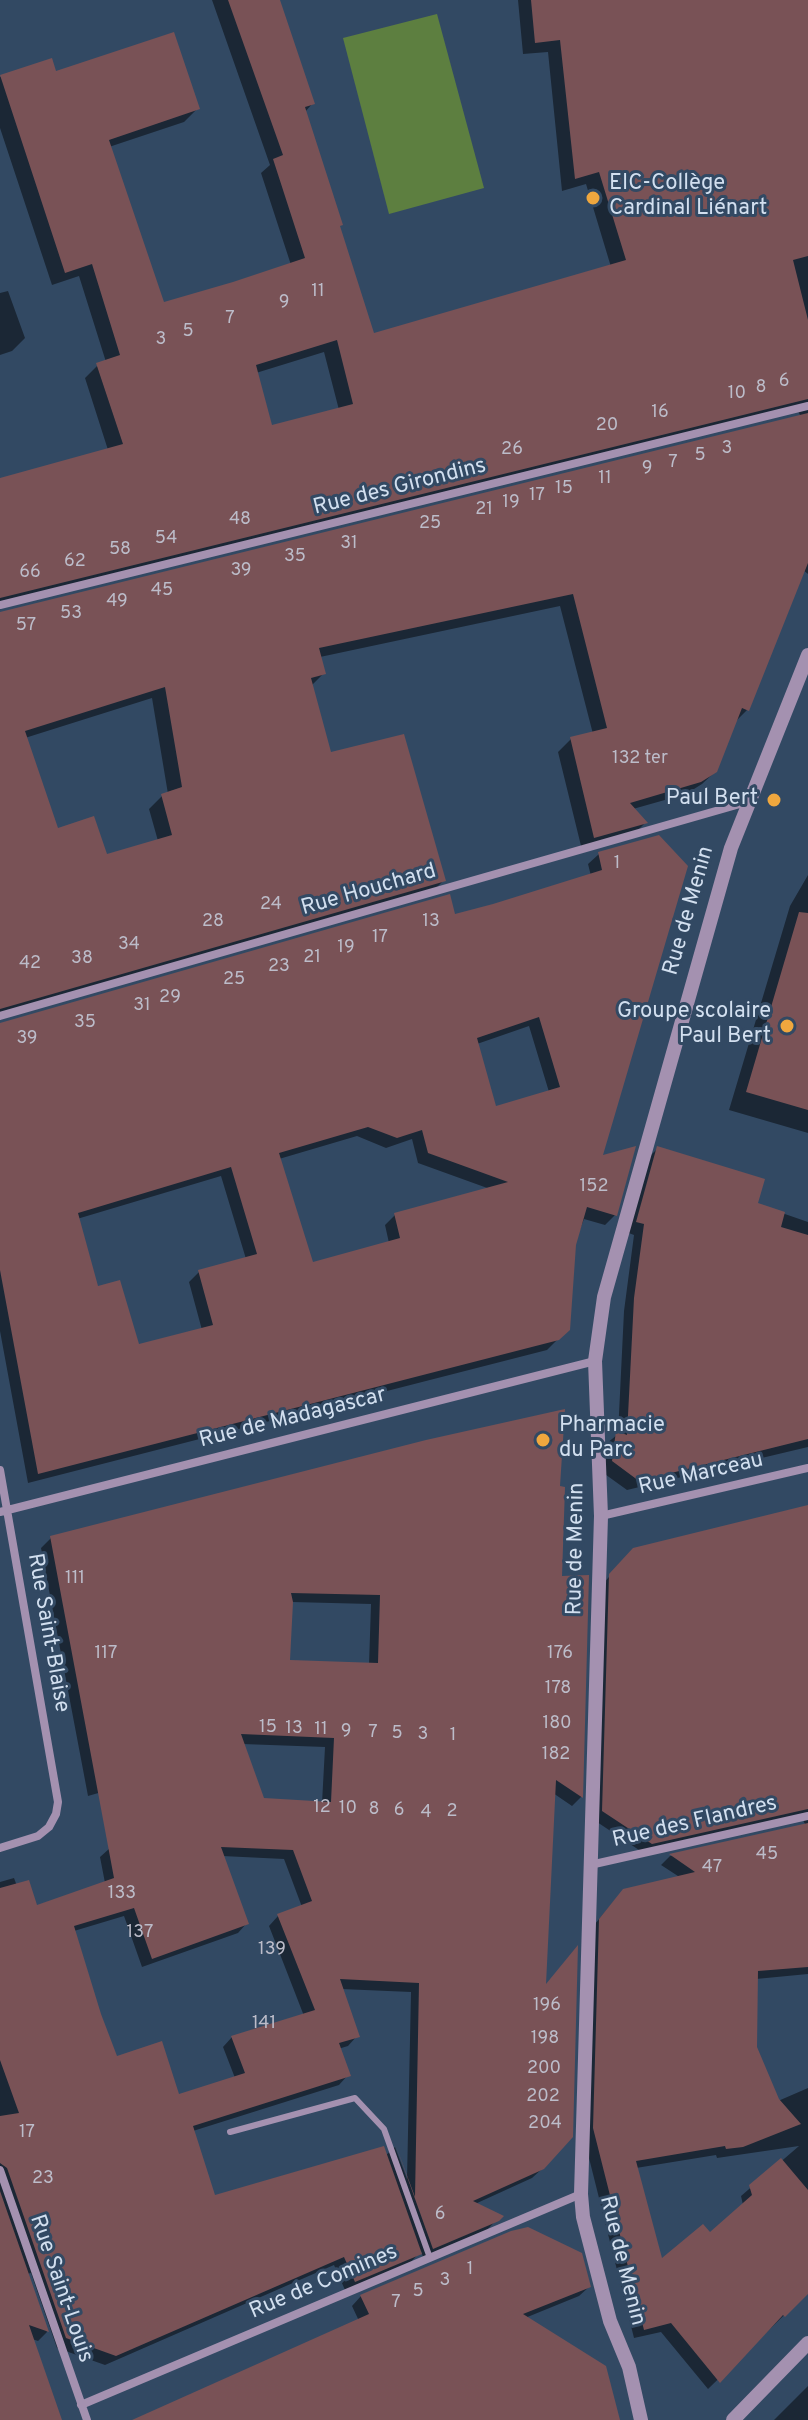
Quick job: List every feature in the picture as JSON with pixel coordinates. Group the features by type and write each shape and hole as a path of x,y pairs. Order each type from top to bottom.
{"street":[{"name":"Rue des Girondins","path":"0,605 808,406"},
{"name":"Rue de Menin","path":"641,2420 625,2354 610,2321 583,2217 581,2194 601,1516 595,1361 604,1297 731,848 808,655"},
{"name":"Rue Houchard","path":"0,1016 747,802"},
{"name":"Rue de Madagascar","path":"4,1511 595,1361"},
{"name":"Rue Marceau","path":"601,1516 808,1468"},
{"name":"Rue Saint-Blaise","path":"0,1470 4,1511 58,1802 49,1827 38,1836 0,1848"},
{"name":"Rue des Flandres","path":"590,1865 808,1816"},
{"name":"Rue Saint-Louis","path":"0,2170 87,2420"},
{"name":"Rue de Comines","path":"81,2405 581,2194"},
{"path":"733,2420 808,2343"}],"lane":[{"path":"230,2132 355,2098 384,2129 430,2258"}],"green space":[{"path":"437,14 484,188 389,214 343,38"}],"building":[{"path":"228,0 280,0 315,104 305,107 374,333 626,260 599,172 575,179 560,40 535,43 531,0 808,0 808,256 793,260 808,320 808,399 0,598 0,478 123,444 96,363 120,355 92,264 65,273 0,75 52,58 56,71 174,32 200,109 109,140 164,302 305,258 273,159 283,155","holes":["337,340 353,404 272,425 256,365"]},
{"path":"808,413 808,563 749,711 742,708 717,772 701,782 630,803 648,823 594,838 570,737 607,728 573,594 319,648 326,674 311,678 331,752 404,734 446,881 0,1009 0,612","holes":["165,687 182,787 161,794 172,835 107,854 94,816 58,828 25,731"]},
{"path":"659,835 688,866 603,1155 636,1146 617,1216 587,1207 576,1245 570,1330 559,1340 38,1474 0,1270 0,1023 450,894 455,914 493,904 602,870 598,852","holes":["539,1017 560,1087 496,1106 477,1038","368,1127 397,1138 422,1130 428,1153 508,1182 394,1213 400,1238 313,1262 279,1153","231,1167 257,1254 198,1270 213,1325 139,1344 120,1280 98,1286 78,1213"]},
{"path":"799,912 808,913 808,1110 746,1092"},
{"path":"657,1146 765,1179 758,1203 785,1212 781,1227 808,1235 808,1439 639,1481 612,1461 616,1431 627,1435 634,1298 644,1224 636,1222"},
{"path":"565,1409 560,1486 565,1487 562,1576 589,1575 583,1798 556,1780 546,1984 578,1945 573,2137 544,2169 473,2201 504,2216 499,2221 433,2249 395,2143 415,2197 419,1983 340,1979 360,2037 339,2043 351,2076 193,2126 215,2195 384,2146 422,2254 355,2282 344,2257 116,2356 66,2338 7,2168 0,2163 0,2116 19,2113 0,2060 0,1888 29,1880 37,1905 114,1878 50,1536 426,1440","holes":["291,1593 380,1595 378,1663 290,1660","241,1734 334,1738 331,1802 264,1798","221,1847 293,1850 312,1901 277,1914 315,2010 231,2036 245,2073 179,2094 162,2041 117,2056 74,1926 134,1908 152,1959 249,1924"]},
{"path":"808,1505 808,1809 652,1844 602,1811 609,1574 633,1548"},
{"path":"808,1823 808,1967 758,1971 757,2047 779,2099 801,2124 743,2147 726,2149 725,2146 636,2161 662,2258 703,2224 710,2232 752,2195 749,2185 781,2158 808,2190 808,2294 785,2317 783,2315 720,2383 671,2323 644,2330 593,2128 599,1919 623,1889 695,1872 669,1854"},
{"path":"0,2191 49,2332 29,2325 62,2420 0,2420"},
{"path":"528,2227 582,2253 591,2287 523,2314 606,2366 620,2420 132,2420 369,2314 360,2295 511,2231"}],"place":[{"name":"EIC-Collège Cardinal Liénart","path":"593,198"},
{"name":"Paul Bert","path":"774,800"},
{"name":"Groupe scolaire Paul Bert","path":"787,1026"},
{"name":"Pharmacie du Parc","path":"543,1440"}]}
